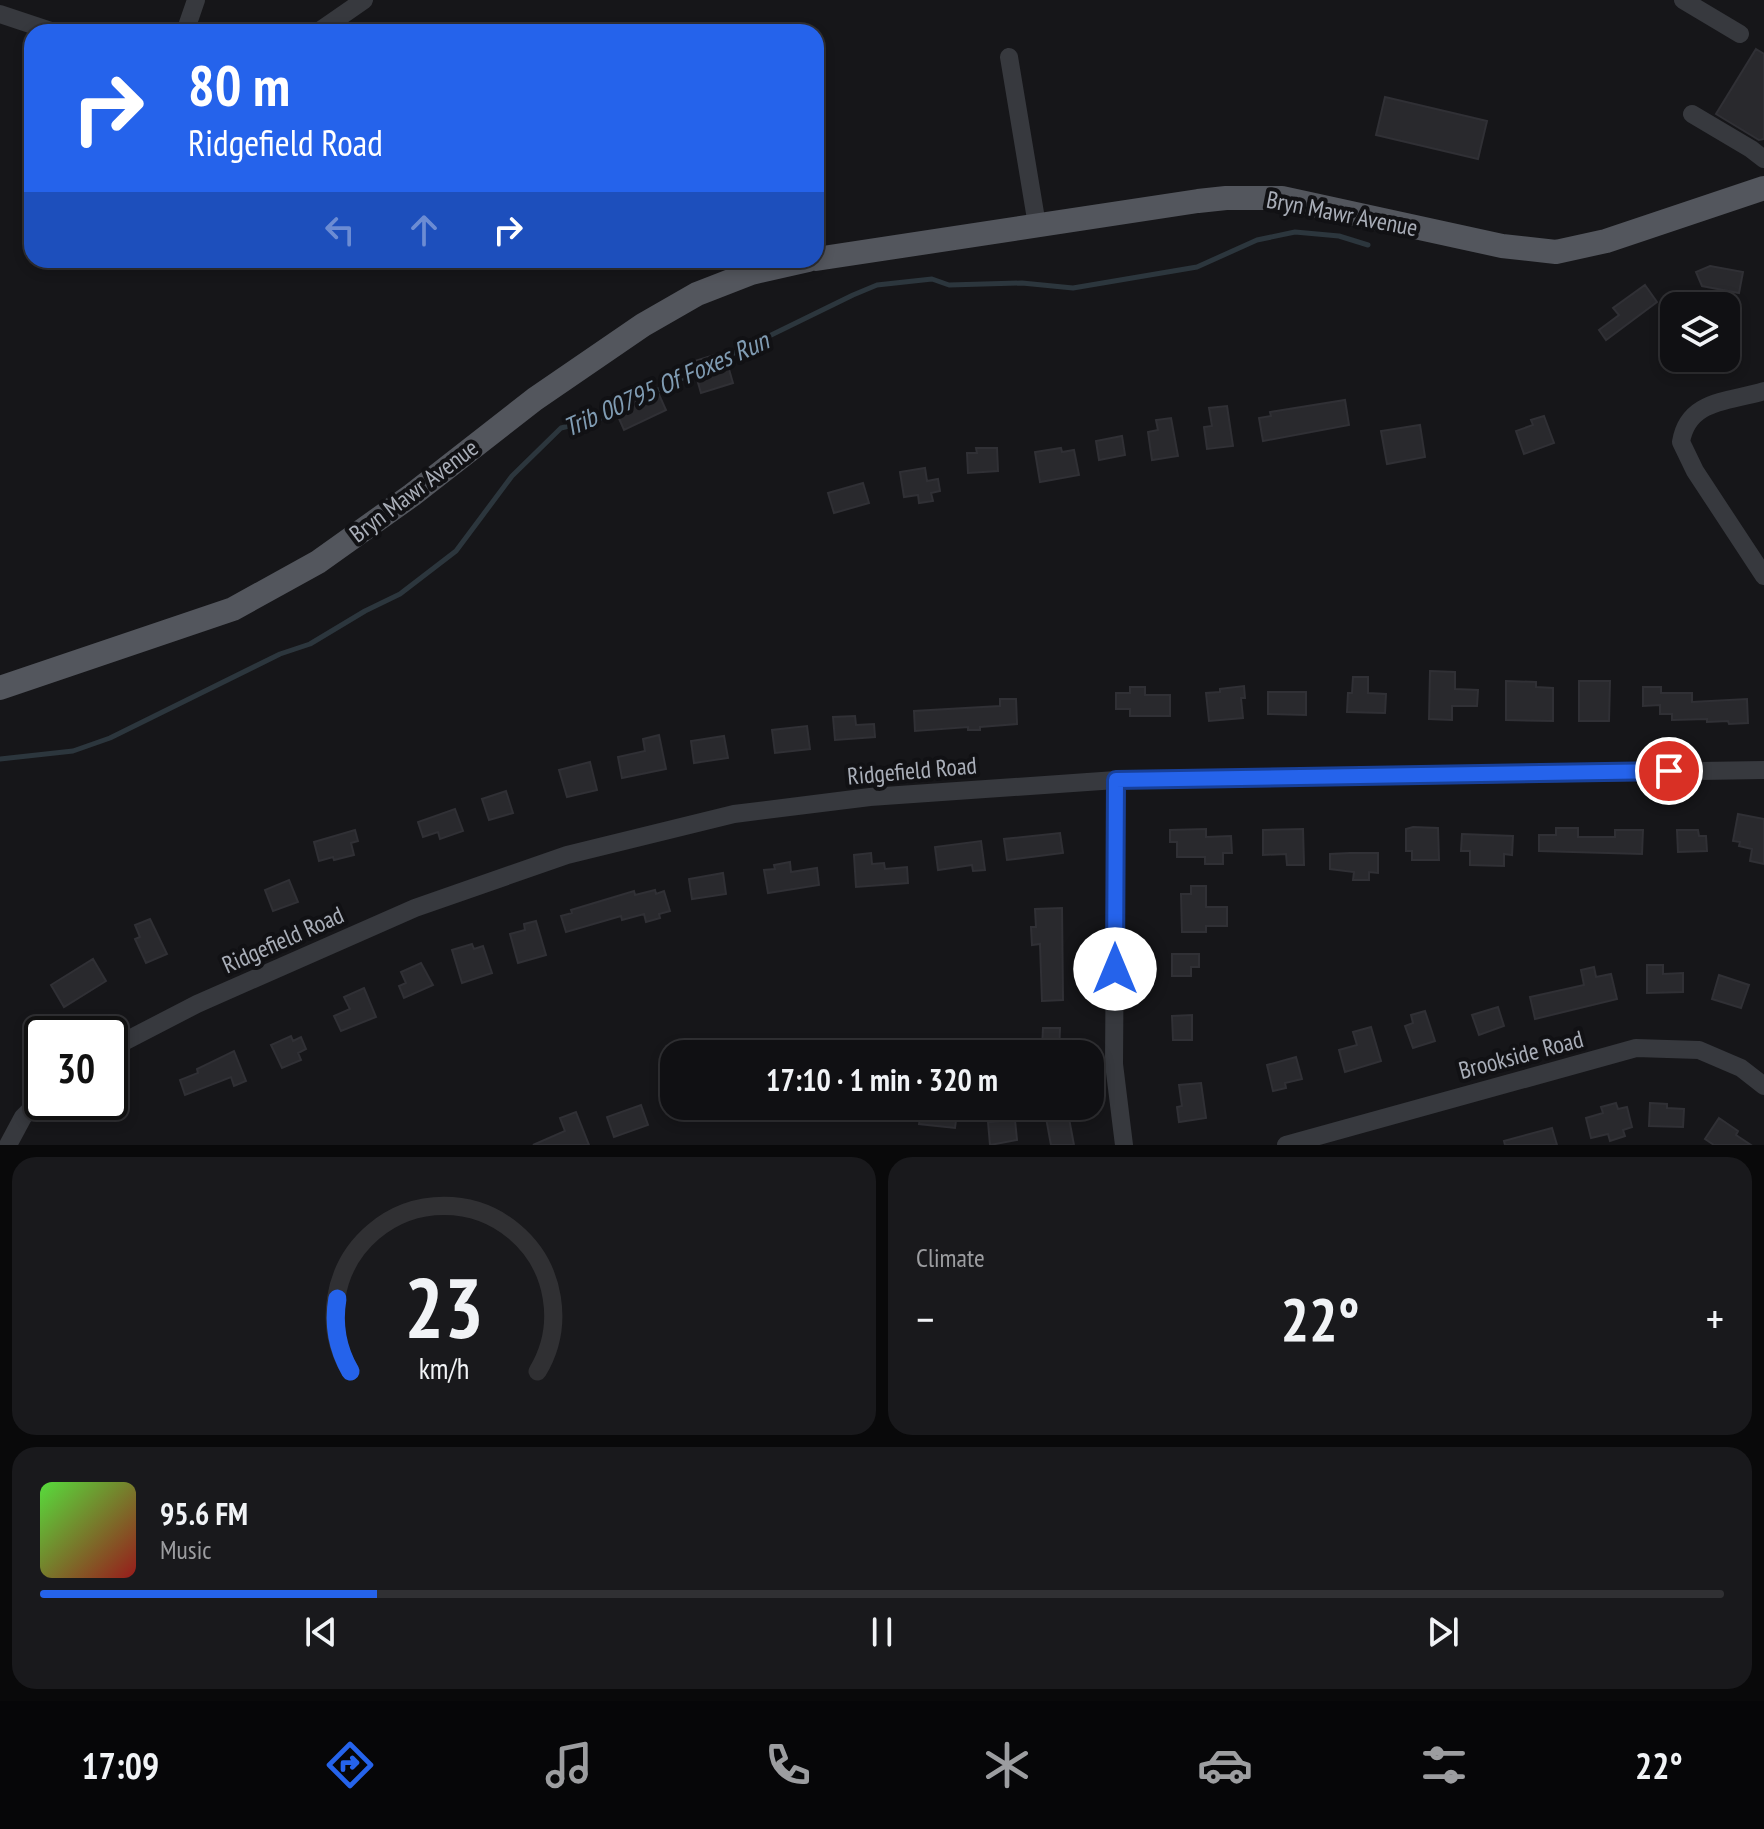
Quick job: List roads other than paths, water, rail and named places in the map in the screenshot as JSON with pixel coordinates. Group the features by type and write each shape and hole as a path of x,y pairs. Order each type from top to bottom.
{"main road":[{"name":"Bryn Mawr Avenue","path":"824,258 1198,201 1282,198 1502,246 1556,252 1606,241 1764,188"},
{"name":"Bryn Mawr Avenue","path":"0,688 233,609 318,562 412,495 535,399 643,325 697,294 773,268"}],"street":[{"path":"188,24 196,0"},
{"path":"330,24 364,0"},
{"path":"1683,0 1740,34"},
{"path":"0,14 30,24"},
{"path":"1009,57 1037,225"},
{"path":"1692,114 1764,159"},
{"path":"1764,391 1701,408 1685,427 1681,442 1764,576"},
{"name":"Ridgefield Road","path":"128,1040 197,1004 415,908 567,855 734,814 870,797 1116,780 1764,770"},
{"path":"1116,780 1114,1064 1124,1145"},
{"name":"Brookside Road","path":"1286,1145 1636,1048 1699,1050 1741,1068 1764,1086"},
{"path":"8,1145 24,1116"}],"waterway":[{"name":"Trib 00795 Of Foxes Run","path":"722,359 877,285 932,279 949,285 1022,283 1073,288 1197,267 1257,240 1295,232 1339,236 1368,245"},
{"name":"Trib 00795 Of Foxes Run","path":"654,392 699,370"},
{"name":"Trib 00795 Of Foxes Run","path":"0,759 73,751 110,738 280,654 310,644 400,594 456,551 512,476 561,428 601,418 630,404"}]}
